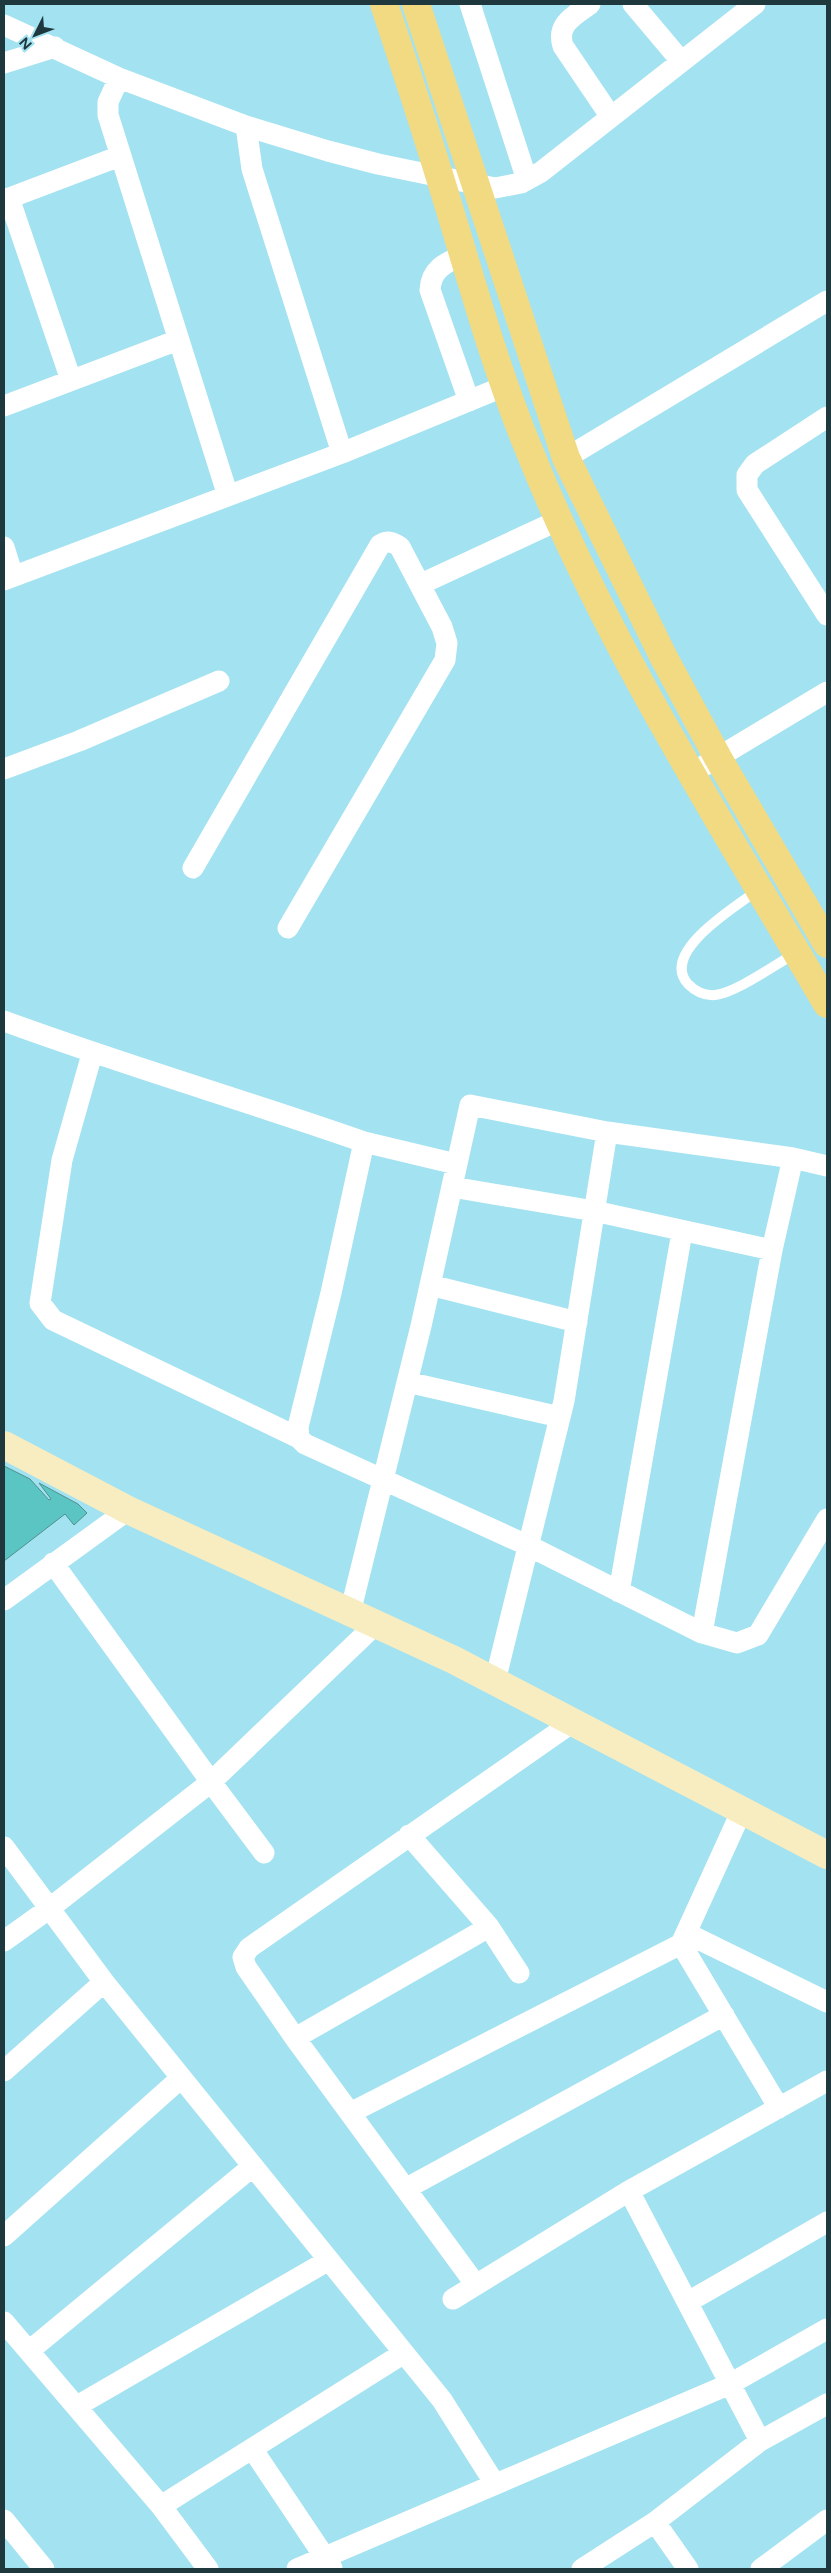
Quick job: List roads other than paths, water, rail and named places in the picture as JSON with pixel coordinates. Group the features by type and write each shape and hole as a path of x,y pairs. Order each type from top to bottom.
{"main road":[{"path":"384,4 505,386 528,450 559,520 635,671 692,773 827,1004"},
{"path":"416,4 477,183 584,447 663,656 718,758 827,944"},
{"path":"4,1445 128,1510 496,1681 827,1855"}],"street":[{"path":"470,4 519,184"},
{"path":"590,4 569,19 562,29 560,38 563,46 611,117"},
{"path":"633,4 681,61"},
{"path":"4,25 55,46 119,78 246,126 378,164 495,188 519,184 611,117 755,4"},
{"path":"4,40 26,34"},
{"path":"4,64 55,46"},
{"path":"119,78 108,102 108,115 228,496"},
{"path":"246,126 247,146 254,177 342,453"},
{"path":"71,380 7,199 120,156"},
{"path":"463,256 437,270 431,280 430,290 469,401"},
{"path":"584,447 827,301"},
{"path":"4,406 178,340"},
{"path":"4,547 8,578 342,453 505,386"},
{"path":"827,417 755,464 747,475 747,490 827,615"},
{"path":"421,584 559,520"},
{"path":"193,868 380,545 386,541 400,547 421,584 447,643 445,660 288,928"},
{"path":"4,769 219,682"},
{"path":"692,773 827,692"},
{"path":"4,1021 92,1054 286,1114 364,1142 456,1164"},
{"path":"92,1054 62,1160 40,1303 53,1320 299,1438 305,1444 528,1546 702,1633 737,1643 758,1635 827,1519"},
{"path":"350,1613 430,1285 470,1105 607,1132 793,1158 827,1166"},
{"path":"496,1681 560,1417 607,1132"},
{"path":"299,1438 298,1427 331,1293 364,1142"},
{"path":"702,1633 772,1250 793,1158"},
{"path":"452,1188 594,1211 682,1232 772,1250"},
{"path":"619,1592 682,1232"},
{"path":"430,1285 577,1322"},
{"path":"407,1382 560,1417"},
{"path":"4,1600 128,1510"},
{"path":"53,1563 264,1853"},
{"path":"4,1941 50,1908 211,1782 376,1624"},
{"path":"476,2285 407,2188 295,2038 246,1967 243,1957 249,1948 573,1722"},
{"path":"350,2113 684,1939 742,1810"},
{"path":"409,1836 489,1927 520,1972"},
{"path":"4,1847 104,1982 442,2400 496,2484"},
{"path":"295,2038 489,1927"},
{"path":"684,1939 827,2002"},
{"path":"684,1939 724,2015 779,2108"},
{"path":"4,2071 104,1982"},
{"path":"407,2188 724,2015"},
{"path":"4,2236 181,2078"},
{"path":"453,2299 629,2191 827,2081"},
{"path":"29,2351 253,2166"},
{"path":"629,2191 760,2441"},
{"path":"688,2302 827,2222"},
{"path":"77,2406 329,2260"},
{"path":"4,2322 161,2506 208,2569"},
{"path":"297,2569 330,2563 496,2484 730,2384 827,2329"},
{"path":"161,2506 404,2354"},
{"path":"582,2569 655,2522 760,2441 827,2404"},
{"path":"253,2450 330,2563"},
{"path":"4,2520 44,2569"},
{"path":"761,2569 827,2520"},
{"path":"655,2522 688,2569"}],"lane":[{"path":"760,889 692,942 684,955 681,969 686,982 695,991 704,995 715,995 740,985 797,953"}]}
